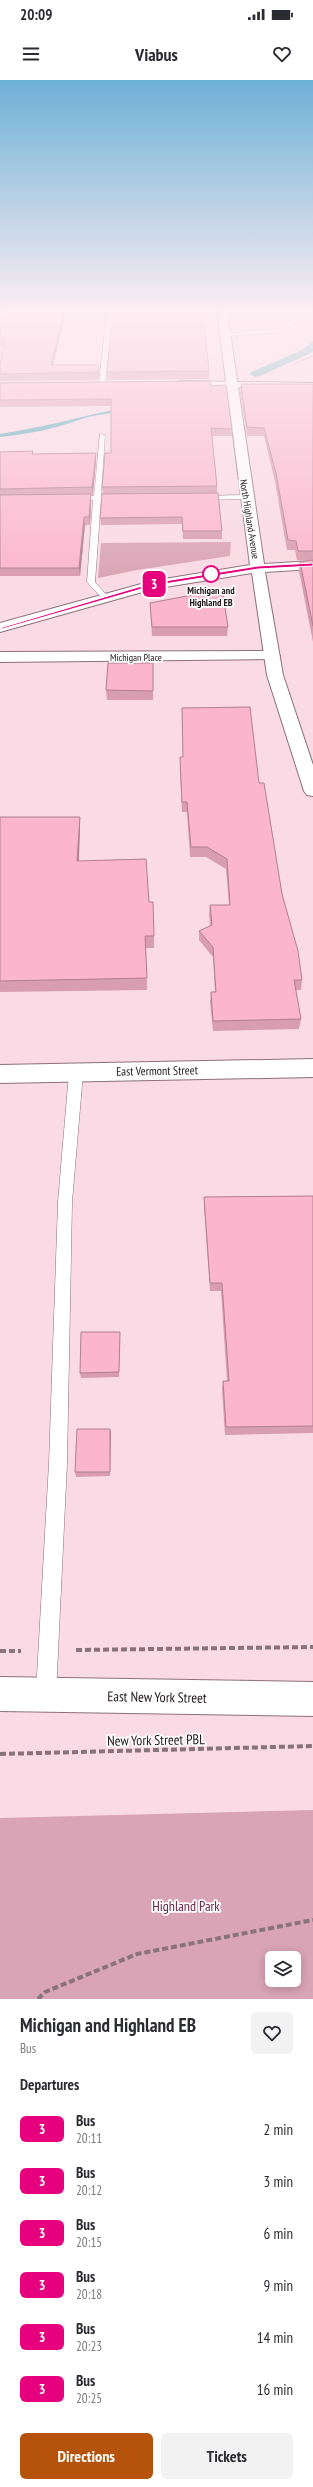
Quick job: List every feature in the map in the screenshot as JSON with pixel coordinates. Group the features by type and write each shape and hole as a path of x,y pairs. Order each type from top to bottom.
{"street":[{"name":"North Highland Avenue","path":"233,402 254,552 258,568 272,656 276,674 310,774 313,791"},
{"path":"0,628 104,597 160,583 258,568 313,565"},
{"name":"Michigan Place","path":"0,657 272,656"},
{"name":"East Vermont Street","path":"0,1074 313,1068"},
{"name":"East New York Street","path":"0,1694 313,1699"}],"lane":[{"path":"102,435 91,582 104,597"},
{"path":"193,498 246,497"},
{"path":"67,498 129,498"},
{"path":"46,1695 58,1463 65,1202 76,1073"}],"path":[{"path":"0,1651 313,1647"},
{"name":"New York Street PBL","path":"0,1754 313,1746"},
{"path":"38,1999 45,1992 137,1954 313,1920"}],"green space":[{"path":"231,542 230,556 137,570 98,578 101,543"},
{"name":"Highland Park","path":"313,1810 313,1999 0,1999 0,1818"}],"water":[{"path":"116,409 134,410 87,417 42,431 0,437 0,434 44,426"}],"building":[{"path":"111,402 228,402 232,429 211,428 217,486 102,487 105,453 111,453"},
{"path":"243,402 313,402 313,551 298,551 296,541 288,540 276,473 264,428 247,427"},
{"path":"33,451 32,454 96,453 92,487 0,489 0,452"},
{"path":"218,493 222,531 183,531 182,517 100,518 102,494"},
{"path":"91,494 89,517 84,517 79,568 0,568 0,495"},
{"path":"313,560 313,626 300,562"},
{"path":"192,595 223,595 228,627 152,627 150,603"},
{"path":"108,663 153,663 153,691 106,690"},
{"path":"250,707 259,783 264,783 282,894 298,951 302,980 294,980 301,1019 213,1021 211,992 216,992 213,947 199,931 212,925 210,905 230,905 227,859 207,847 191,847 187,802 182,802 180,757 183,757 182,708"},
{"path":"0,817 80,817 77,861 146,859 149,902 153,902 154,936 145,936 147,978 0,981"},
{"path":"313,1196 313,1426 226,1427 223,1381 229,1381 222,1283 210,1283 204,1197"},
{"path":"81,1332 120,1332 119,1372 80,1373"},
{"path":"77,1429 110,1429 110,1472 75,1472"}],"bus line":[{"name":"3","path":"0,628 134,588 199,576 258,568 313,565"}],"place":[{"name":"Michigan and Highland EB","path":"211,574"}]}
